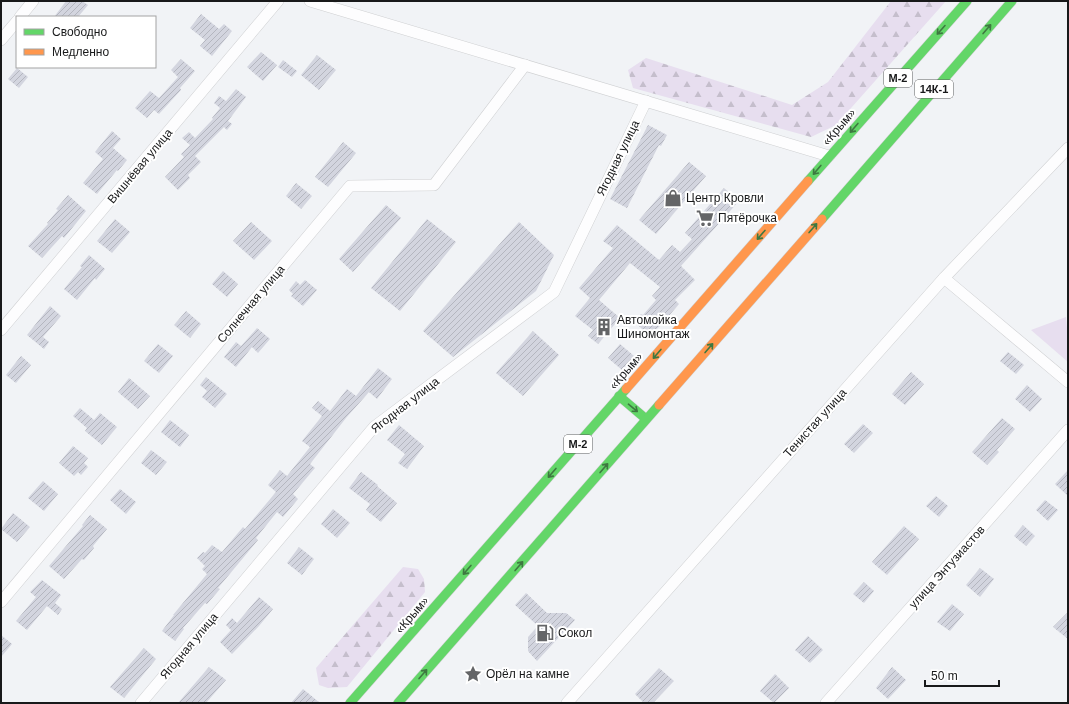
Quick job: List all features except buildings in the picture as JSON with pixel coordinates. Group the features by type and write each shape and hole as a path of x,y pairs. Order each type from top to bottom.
{"main road":[{"name":"«Крым»","path":"350,703 966,1"},
{"name":"14К-1","path":"646,419 1012,1"},
{"path":"398,703 646,419 619,396"}],"street":[{"path":"21,16 33,1"},
{"name":"Вишнёвая улица","path":"1,330 278,1"},
{"path":"310,1 830,156"},
{"path":"1,40 16,22"},
{"name":"Солнечная улица","path":"1,602 350,186 434,185 525,65"},
{"name":"Ягодная улица","path":"141,703 374,427 554,292 646,101"},
{"name":"Тенистая улица","path":"572,702 944,278 1068,148"},
{"path":"944,278 1068,382"},
{"name":"улица Энтузиастов","path":"826,703 1068,430"}],"green space":[{"path":"891,1 946,1 836,125 811,137 633,88 628,70 646,58 792,105 828,82"},
{"path":"1066,317 1068,338 1068,362 1031,330"},
{"path":"403,567 418,569 424,579 425,592 347,687 328,688 319,685 316,668"}],"traffic: fast":[{"path":"808,181 967,1"},
{"path":"822,219 1012,1"},
{"path":"350,703 626,389"},
{"path":"619,396 646,419"},
{"path":"398,703 659,405"}],"traffic: slow":[{"path":"626,389 808,181"},
{"path":"659,405 822,219"}],"place":[{"name":"Центр Кровли","path":"673,198"},
{"name":"Пятёрочка","path":"705,218"},
{"name":"Автомойка Шиномонтаж","path":"604,327"},
{"name":"Сокол","path":"545,633"},
{"name":"Орёл на камне","path":"473,674"}]}
